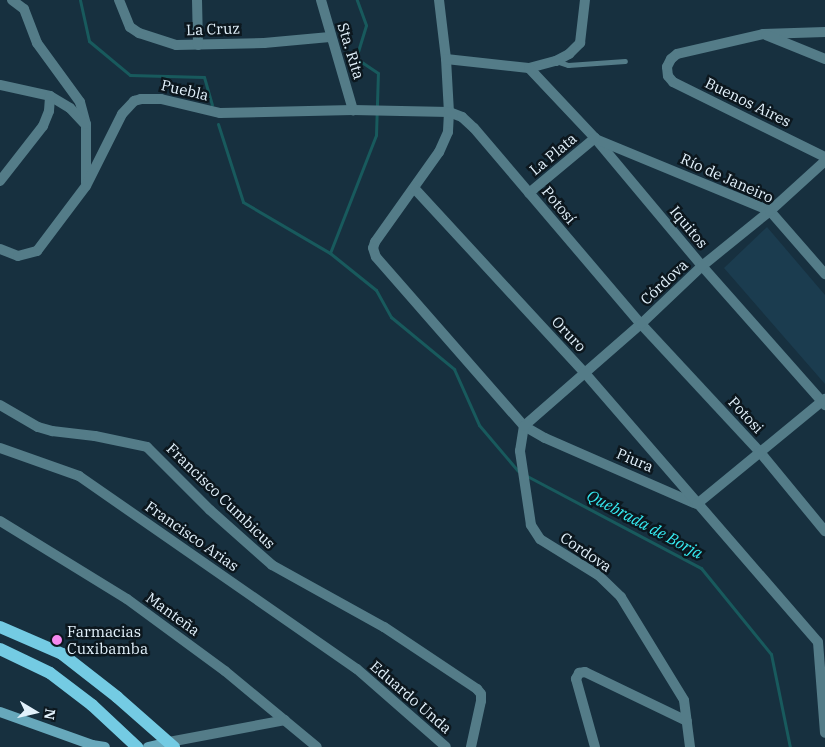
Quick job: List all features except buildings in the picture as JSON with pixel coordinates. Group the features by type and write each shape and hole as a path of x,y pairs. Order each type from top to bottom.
{"main road":[{"path":"0,627 62,654 118,697 172,744"},
{"path":"0,648 50,673 92,705 137,747"}],"street":[{"path":"12,0 24,9 40,48 76,95 86,124 86,186"},
{"name":"La Cruz","path":"119,0 130,26 140,33 176,45 330,37"},
{"path":"197,0 198,45"},
{"name":"Sta. Rita","path":"320,0 353,110"},
{"path":"414,188 439,152 448,132 449,112 446,59 439,0"},
{"path":"446,59 530,68 556,61 569,54 580,44 585,0"},
{"path":"763,34 825,32"},
{"path":"763,34 825,59"},
{"name":"Buenos Aires","path":"763,34 677,54 671,59 667,67 668,76 673,82 825,157"},
{"name":"Iquitos","path":"530,68 595,138 702,266 824,402"},
{"path":"0,85 50,96 70,108 86,124"},
{"path":"0,181 43,126 49,111 50,96"},
{"name":"Puebla","path":"0,249 18,256 37,251 86,186 122,114 134,101 141,98 161,99 220,113 353,110 449,112"},
{"name":"Potosí","path":"449,112 462,116 474,128 641,324"},
{"name":"La Plata","path":"529,193 595,138"},
{"name":"Río de Janeiro","path":"595,138 770,211 825,274"},
{"name":"Córdova","path":"524,426 641,324 702,266 770,211 825,161"},
{"name":"Piura","path":"414,188 373,248 376,257 524,426 545,438 697,504 821,638 825,733"},
{"name":"Oruro","path":"414,188 584,372 697,504"},
{"name":"Potosi","path":"641,324 759,452 825,531"},
{"path":"697,504 759,452 824,402"},
{"name":"Francisco Cumbicus","path":"0,405 38,427 52,431 102,437 147,447 210,510 272,565 384,627 477,689 481,694 471,747"},
{"name":"Cordova","path":"524,426 520,451 531,525 540,540 598,575 621,597 684,700 690,747"},
{"name":"Francisco Arias","path":"0,448 79,476 357,669"},
{"name":"Manteña","path":"0,521 127,599 225,671 317,747"},
{"name":"Eduardo Unda","path":"357,669 446,747"},
{"path":"595,747 576,679 579,673 585,672 688,721"},
{"path":"0,712 92,745 105,747"},
{"path":"148,747 172,744 285,720"}],"lane":[{"path":"556,61 568,65 625,62"}],"shaded area":[{"path":"767,227 825,295 825,384 724,268"}],"waterway":[{"path":"80,0 89,41 130,75 204,77 212,105"},
{"path":"330,253 376,135 378,73 356,58 366,25 357,0"},
{"name":"Quebrada de Borja","path":"218,124 243,202 330,253 376,290 391,317 454,369 479,425 518,471"},
{"name":"Quebrada de Borja","path":"527,476 701,568 771,654 790,747"}],"place":[{"name":"Farmacias Cuxibamba","path":"57,640"}]}
